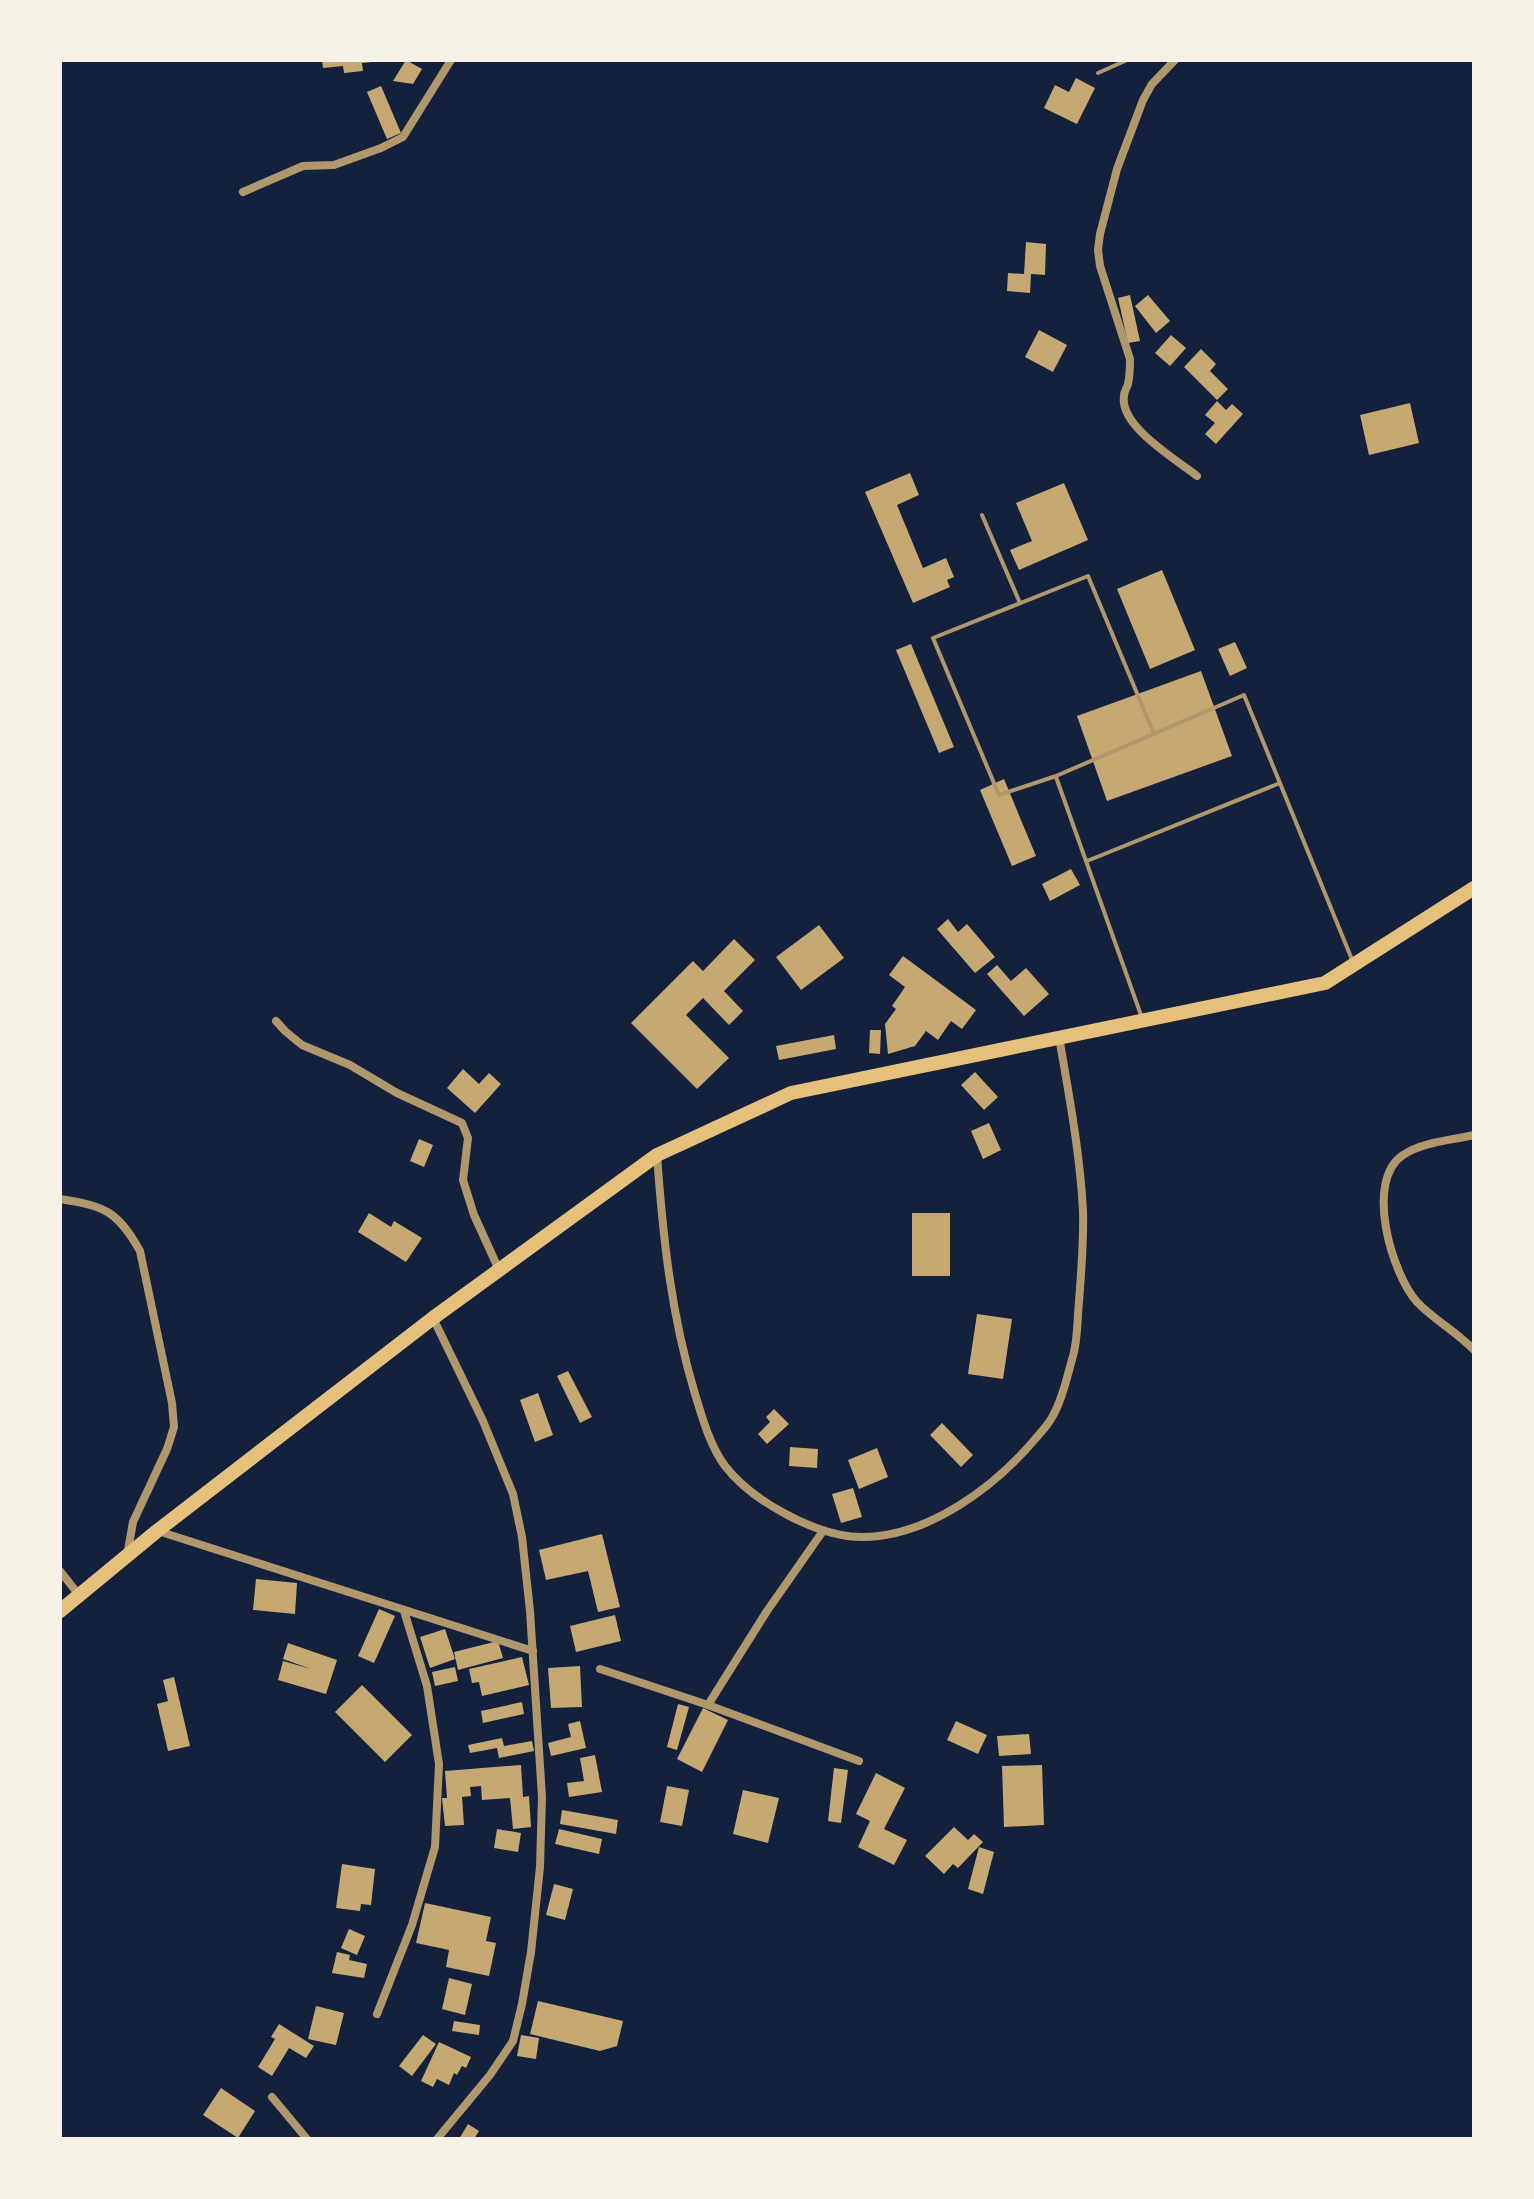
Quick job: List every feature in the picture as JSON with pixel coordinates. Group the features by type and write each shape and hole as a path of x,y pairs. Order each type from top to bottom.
{"highway":[{"path":"60,1611 157,1531 433,1318 657,1155 791,1093 1325,983 1474,888"}],"street":[{"path":"243,192 303,166 334,165 403,137 451,60"},
{"path":"1175,60 1152,84 1143,100 1117,169 1098,250 1107,292 1130,359 1124,405 1135,426 1197,476"},
{"path":"276,1021 302,1045 350,1065 397,1093 462,1123 468,1138 463,1180 474,1215 499,1270"},
{"path":"657,1155 663,1231 678,1333 708,1433 725,1465 755,1495 823,1531 862,1537 902,1531 949,1512 993,1482 1023,1453 1051,1419 1074,1352 1083,1214 1077,1150 1059,1037"},
{"path":"1474,1135 1419,1147 1401,1156 1390,1171 1384,1205 1391,1250 1407,1288 1417,1303 1474,1350"},
{"path":"60,1199 109,1211 140,1251 172,1403 174,1427 133,1522 126,1556"},
{"path":"433,1318 483,1421 513,1494 522,1537 533,1651 542,1797 540,1867 531,1952 513,2041 490,2075 437,2139"},
{"path":"157,1531 533,1651"},
{"path":"708,1705 767,1611 823,1531"},
{"path":"60,1571 79,1595"},
{"path":"377,2014 412,1925 435,1847 439,1764 427,1686 404,1611"},
{"path":"600,1669 859,1761"},
{"path":"272,2097 307,2139"}],"lane":[{"path":"1098,73 1127,60"},
{"path":"982,515 1020,603"},
{"path":"1154,734 1088,576 933,638 999,795 1056,776 1154,734 1244,695 1354,965"},
{"path":"1056,776 1143,1020"},
{"path":"1087,861 1280,783"}],"building":[{"path":"322,60 372,62 362,63 363,71 344,73 343,66 323,68"},
{"path":"406,60 422,69 413,84 393,81"},
{"path":"1076,78 1095,88 1077,124 1044,108 1055,85 1069,92"},
{"path":"381,86 401,133 387,139 367,92"},
{"path":"1026,242 1046,244 1045,275 1031,274 1030,293 1007,291 1008,273 1024,274"},
{"path":"1130,295 1140,341 1128,343 1118,298"},
{"path":"1148,295 1170,321 1156,333 1135,306"},
{"path":"1039,330 1067,345 1053,372 1025,357"},
{"path":"1171,335 1186,348 1170,366 1155,353"},
{"path":"1201,349 1216,364 1210,371 1228,389 1217,400 1184,367"},
{"path":"1217,401 1226,410 1232,404 1243,414 1216,444 1205,434 1215,423 1205,415"},
{"path":"1410,403 1419,443 1369,455 1360,415"},
{"path":"910,473 919,495 897,505 923,568 946,558 954,577 947,580 950,587 913,603 865,492"},
{"path":"1064,483 1088,540 1019,570 1010,550 1032,541 1016,503"},
{"path":"1162,570 1195,650 1150,669 1117,589"},
{"path":"1235,642 1247,668 1230,676 1218,649"},
{"path":"911,644 954,747 939,753 896,650"},
{"path":"1201,671 1232,756 1107,801 1077,716"},
{"path":"1004,779 1036,856 1012,866 980,790"},
{"path":"1071,869 1080,885 1050,901 1042,884"},
{"path":"948,919 958,932 967,924 995,957 975,973 937,929"},
{"path":"819,925 844,958 801,990 776,957"},
{"path":"734,939 755,960 724,991 743,1011 729,1025 703,998 686,1015 729,1058 697,1089 631,1023 693,961 703,971"},
{"path":"903,956 976,1010 962,1029 951,1021 938,1040 926,1031 915,1046 888,1054 885,1024 896,1009 892,1006 905,987 889,975"},
{"path":"997,965 1011,981 1026,968 1049,994 1024,1016 987,974"},
{"path":"870,1030 881,1030 880,1054 869,1053"},
{"path":"834,1035 836,1049 779,1060 776,1046"},
{"path":"463,1069 479,1084 489,1073 501,1084 475,1113 447,1088"},
{"path":"975,1072 998,1097 984,1110 961,1085"},
{"path":"989,1123 1001,1150 983,1159 971,1131"},
{"path":"419,1139 433,1145 424,1167 410,1161"},
{"path":"369,1213 391,1227 394,1221 422,1238 406,1262 358,1232"},
{"path":"912,1213 950,1213 950,1276 912,1276"},
{"path":"977,1314 1012,1319 1003,1379 968,1374"},
{"path":"568,1371 592,1417 580,1423 557,1376"},
{"path":"538,1393 553,1435 535,1442 520,1400"},
{"path":"774,1409 789,1424 767,1444 758,1434 770,1422 766,1417"},
{"path":"942,1423 973,1455 961,1467 930,1435"},
{"path":"790,1447 818,1449 817,1468 789,1466"},
{"path":"877,1448 888,1477 859,1489 848,1460"},
{"path":"853,1488 862,1517 841,1523 832,1494"},
{"path":"602,1534 620,1607 598,1612 588,1571 546,1580 539,1550"},
{"path":"256,1579 297,1583 295,1614 253,1610"},
{"path":"379,1609 395,1616 374,1663 358,1656"},
{"path":"615,1615 621,1641 576,1652 570,1626"},
{"path":"445,1629 455,1659 430,1668 420,1637"},
{"path":"498,1641 503,1658 458,1670 454,1652"},
{"path":"288,1643 337,1660 326,1694 278,1680 283,1661 311,1669 283,1659"},
{"path":"522,1657 529,1685 482,1696 479,1682 472,1683 469,1669"},
{"path":"580,1666 582,1707 551,1708 548,1668"},
{"path":"455,1667 458,1681 435,1686 432,1672"},
{"path":"174,1677 190,1746 168,1751 157,1704 168,1701 163,1680"},
{"path":"362,1685 412,1735 385,1762 335,1712"},
{"path":"522,1702 524,1714 483,1723 481,1711"},
{"path":"678,1704 689,1707 677,1750 667,1747"},
{"path":"703,1708 728,1720 702,1772 677,1759"},
{"path":"580,1721 586,1748 551,1756 548,1743 571,1737 568,1724"},
{"path":"956,1721 987,1735 978,1754 947,1740"},
{"path":"1029,1734 1031,1754 999,1756 997,1736"},
{"path":"502,1738 504,1746 532,1741 534,1751 499,1758 497,1748 470,1753 468,1745"},
{"path":"595,1755 602,1792 569,1797 567,1783 584,1781 580,1758"},
{"path":"521,1765 523,1797 529,1796 531,1827 513,1829 510,1798 482,1800 481,1786 470,1787 471,1796 462,1797 464,1825 445,1826 442,1798 447,1798 445,1771"},
{"path":"1042,1765 1044,1825 1004,1827 1002,1766"},
{"path":"834,1768 848,1770 841,1823 828,1821"},
{"path":"876,1773 905,1788 884,1829 907,1840 894,1865 858,1847 870,1821 856,1814"},
{"path":"667,1786 689,1790 682,1826 660,1822"},
{"path":"743,1790 779,1798 768,1843 733,1834"},
{"path":"562,1810 618,1820 616,1834 560,1824"},
{"path":"954,1827 968,1840 974,1834 983,1842 958,1868 953,1864 944,1874 925,1856"},
{"path":"497,1829 521,1833 518,1852 494,1848"},
{"path":"559,1829 602,1839 599,1854 555,1844"},
{"path":"979,1847 994,1852 983,1894 968,1889"},
{"path":"342,1864 375,1869 371,1905 361,1904 360,1911 336,1908"},
{"path":"554,1884 573,1889 565,1920 546,1915"},
{"path":"425,1903 491,1917 486,1941 496,1943 489,1976 446,1967 449,1950 416,1943"},
{"path":"349,1929 365,1936 357,1955 341,1948"},
{"path":"337,1952 350,1955 349,1960 367,1964 364,1978 332,1973"},
{"path":"449,1978 472,1984 465,2015 442,2009"},
{"path":"538,2001 623,2021 617,2046 600,2051 530,2034"},
{"path":"316,2006 344,2013 336,2045 308,2039"},
{"path":"454,2021 480,2025 479,2035 452,2031"},
{"path":"279,2024 314,2046 306,2058 289,2048 272,2076 258,2067 275,2039 271,2037"},
{"path":"423,2035 436,2044 412,2076 399,2066"},
{"path":"521,2035 539,2038 536,2059 517,2056"},
{"path":"439,2042 471,2057 466,2068 462,2066 457,2075 454,2073 449,2085 437,2079 433,2087 421,2081"},
{"path":"221,2088 255,2111 238,2138 203,2115"},
{"path":"468,2124 479,2131 474,2139 459,2139"}]}
